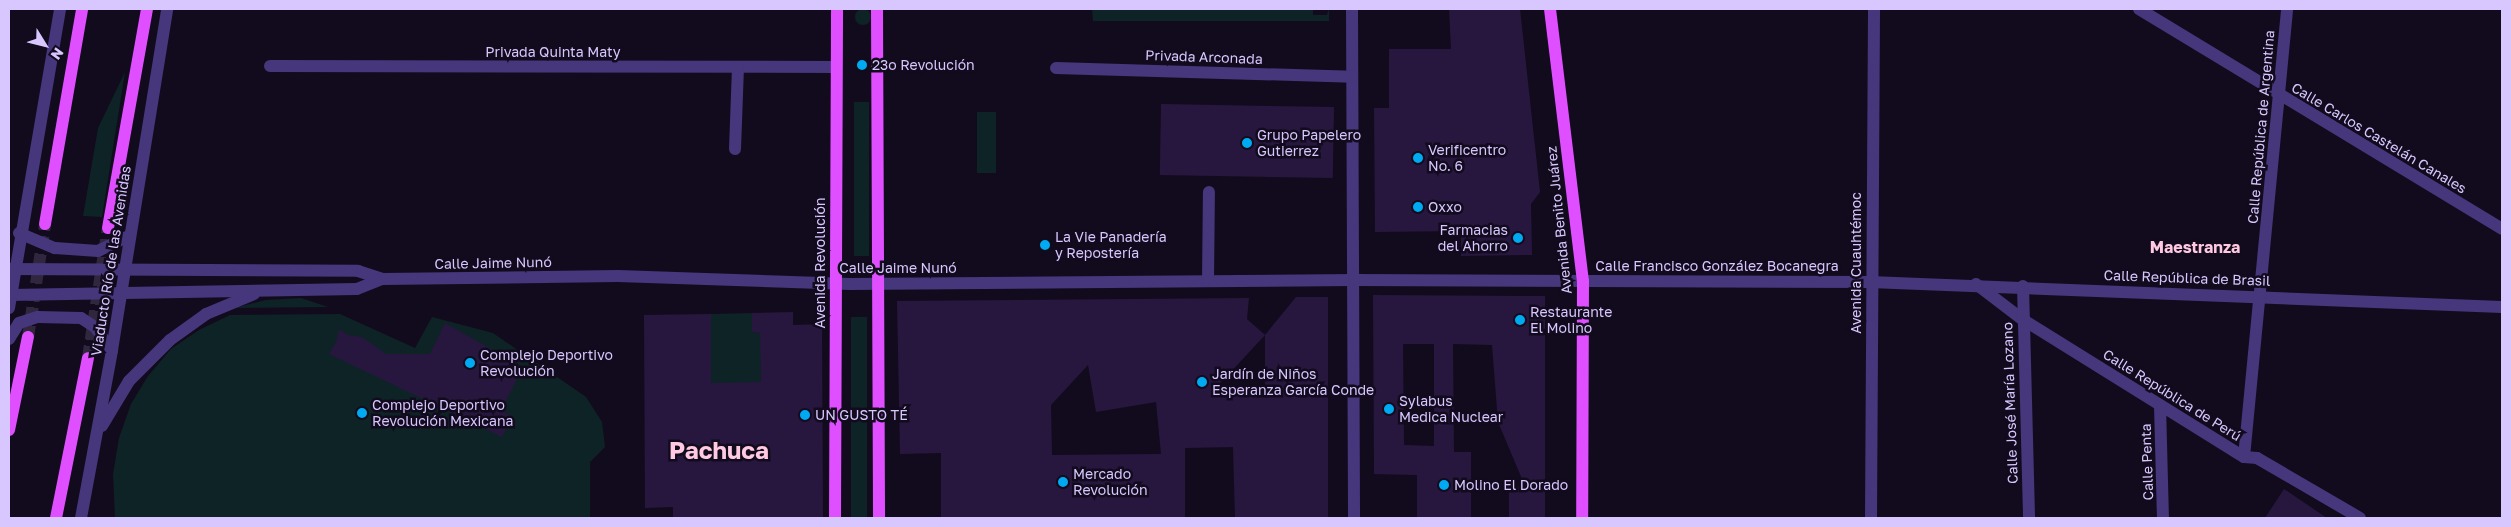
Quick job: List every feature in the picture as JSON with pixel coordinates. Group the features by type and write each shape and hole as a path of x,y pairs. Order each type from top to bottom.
{"main road":[{"path":"45,224 82,9"},
{"name":"Viaducto Río de las Avenidas","path":"108,228 147,9"},
{"name":"Avenida Revolución","path":"835,518 837,9"},
{"path":"877,9 879,518"},
{"name":"Avenida Benito Juárez","path":"1550,9 1583,281 1582,518"},
{"path":"9,430 28,337"},
{"name":"Viaducto Río de las Avenidas","path":"56,518 88,358"}],"street":[{"path":"9,299 12,268 60,9"},
{"name":"Viaducto Río de las Avenidas","path":"81,518 98,433 167,9"},
{"path":"1352,9 1354,518"},
{"name":"Avenida Cuauhtémoc","path":"1871,518 1870,282 1874,9"},
{"name":"Calle Carlos Castelán Canales","path":"2139,9 2280,97 2502,229"},
{"name":"Calle República de Argentina","path":"2244,458 2287,9"},
{"name":"Privada Quinta Maty","path":"270,66 836,67"},
{"path":"735,149 738,67"},
{"name":"Privada Arconada","path":"1056,68 1352,77"},
{"path":"1208,281 1209,192"},
{"path":"19,233 55,248 98,251 129,236"},
{"name":"Calle Jaime Nunó","path":"12,268 358,271 382,279 618,276 835,283 1354,280"},
{"name":"Calle Jaime Nunó","path":"9,299 120,293 356,290 382,279"},
{"name":"Calle Francisco González Bocanegra","path":"1354,280 1870,282"},
{"name":"Calle República de Brasil","path":"1870,282 1975,284 2259,295 2502,307"},
{"name":"Calle República de Perú","path":"1975,284 2022,319 2244,458 2257,458 2360,518"},
{"name":"Calle José María Lozano","path":"2024,286 2022,319 2029,518"},
{"path":"98,433 129,381 170,340 206,314 262,291"},
{"path":"9,339 20,323 38,317 81,318 95,327 112,350"},
{"name":"Calle Penta","path":"2160,405 2163,518"}],"green space":[{"path":"860,9 866,9 871,14 869,23 860,25 855,20 855,14"},
{"path":"1092,9 1313,9 1313,15 1327,15 1329,9 1329,21 1093,21"},
{"path":"125,72 102,217 83,216 98,128"},
{"path":"854,102 869,102 869,256 854,256"},
{"path":"977,112 996,112 996,173 977,173"},
{"path":"301,298 328,307 234,308 266,300"},
{"path":"752,313 752,332 769,333 761,383 711,383 711,314"},
{"name":"Complejo Deportivo Revolución Mexicana","path":"340,314 415,348 432,317 493,333 586,397 602,422 605,447 590,462 590,518 115,518 113,474 119,438 131,404 148,376 171,349 199,330 230,315"},
{"path":"851,317 867,317 867,518 851,518"}],"building":[{"path":"1449,9 1520,9 1540,192 1531,204 1532,255 1461,256 1461,231 1375,232 1374,108 1389,108 1389,49 1451,49"},
{"name":"Grupo Papelero Gutierrez","path":"1161,104 1334,107 1333,178 1160,175"},
{"path":"1373,295 1545,296 1545,518 1509,518 1509,486 1525,486 1498,422 1492,345 1453,344 1454,452 1471,452 1471,518 1417,518 1417,475 1374,474","holes":["1403,344 1434,344 1434,446 1404,445"]},
{"path":"1296,297 1328,297 1328,518 1235,518 1233,447 1185,448 1185,518 941,518 941,453 900,454 897,301 1249,298 1247,319 1265,335","holes":["1265,335 1265,390 1215,389","1088,365 1096,412 1156,402 1161,454 1052,455 1051,405"]},
{"path":"793,312 793,325 822,324 823,518 673,518 673,507 645,508 644,315 711,314 711,383 761,382 760,333 752,332 752,313"},
{"path":"445,323 523,367 501,411 512,416 502,437 329,354 337,340 339,329 348,335 362,337 386,354 430,354"},
{"path":"2284,489 2327,518 2265,518"}],"tunnel":[{"path":"28,337 45,224"},
{"path":"88,358 108,228"}],"place":[{"name":"23o Revolución","path":"862,65"},
{"name":"Grupo Papelero Gutierrez","path":"1247,143"},
{"name":"Verificentro No. 6","path":"1418,158"},
{"name":"Oxxo","path":"1418,207"},
{"name":"Farmacias del Ahorro","path":"1518,238"},
{"name":"La Vie Panadería y Repostería","path":"1045,245"},
{"name":"Restaurante El Molino","path":"1520,320"},
{"name":"Complejo Deportivo Revolución","path":"470,363"},
{"name":"Jardín de Niños Esperanza García Conde","path":"1202,382"},
{"name":"Sylabus Medica Nuclear","path":"1389,409"},
{"name":"Complejo Deportivo Revolución Mexicana","path":"362,413"},
{"name":"UN GUSTO TÉ","path":"805,415"},
{"name":"Mercado Revolución","path":"1063,482"},
{"name":"Molino El Dorado","path":"1444,485"}],"district":[{"name":"Maestranza","path":"2195,247"},
{"name":"Pachuca","path":"719,450"}]}
